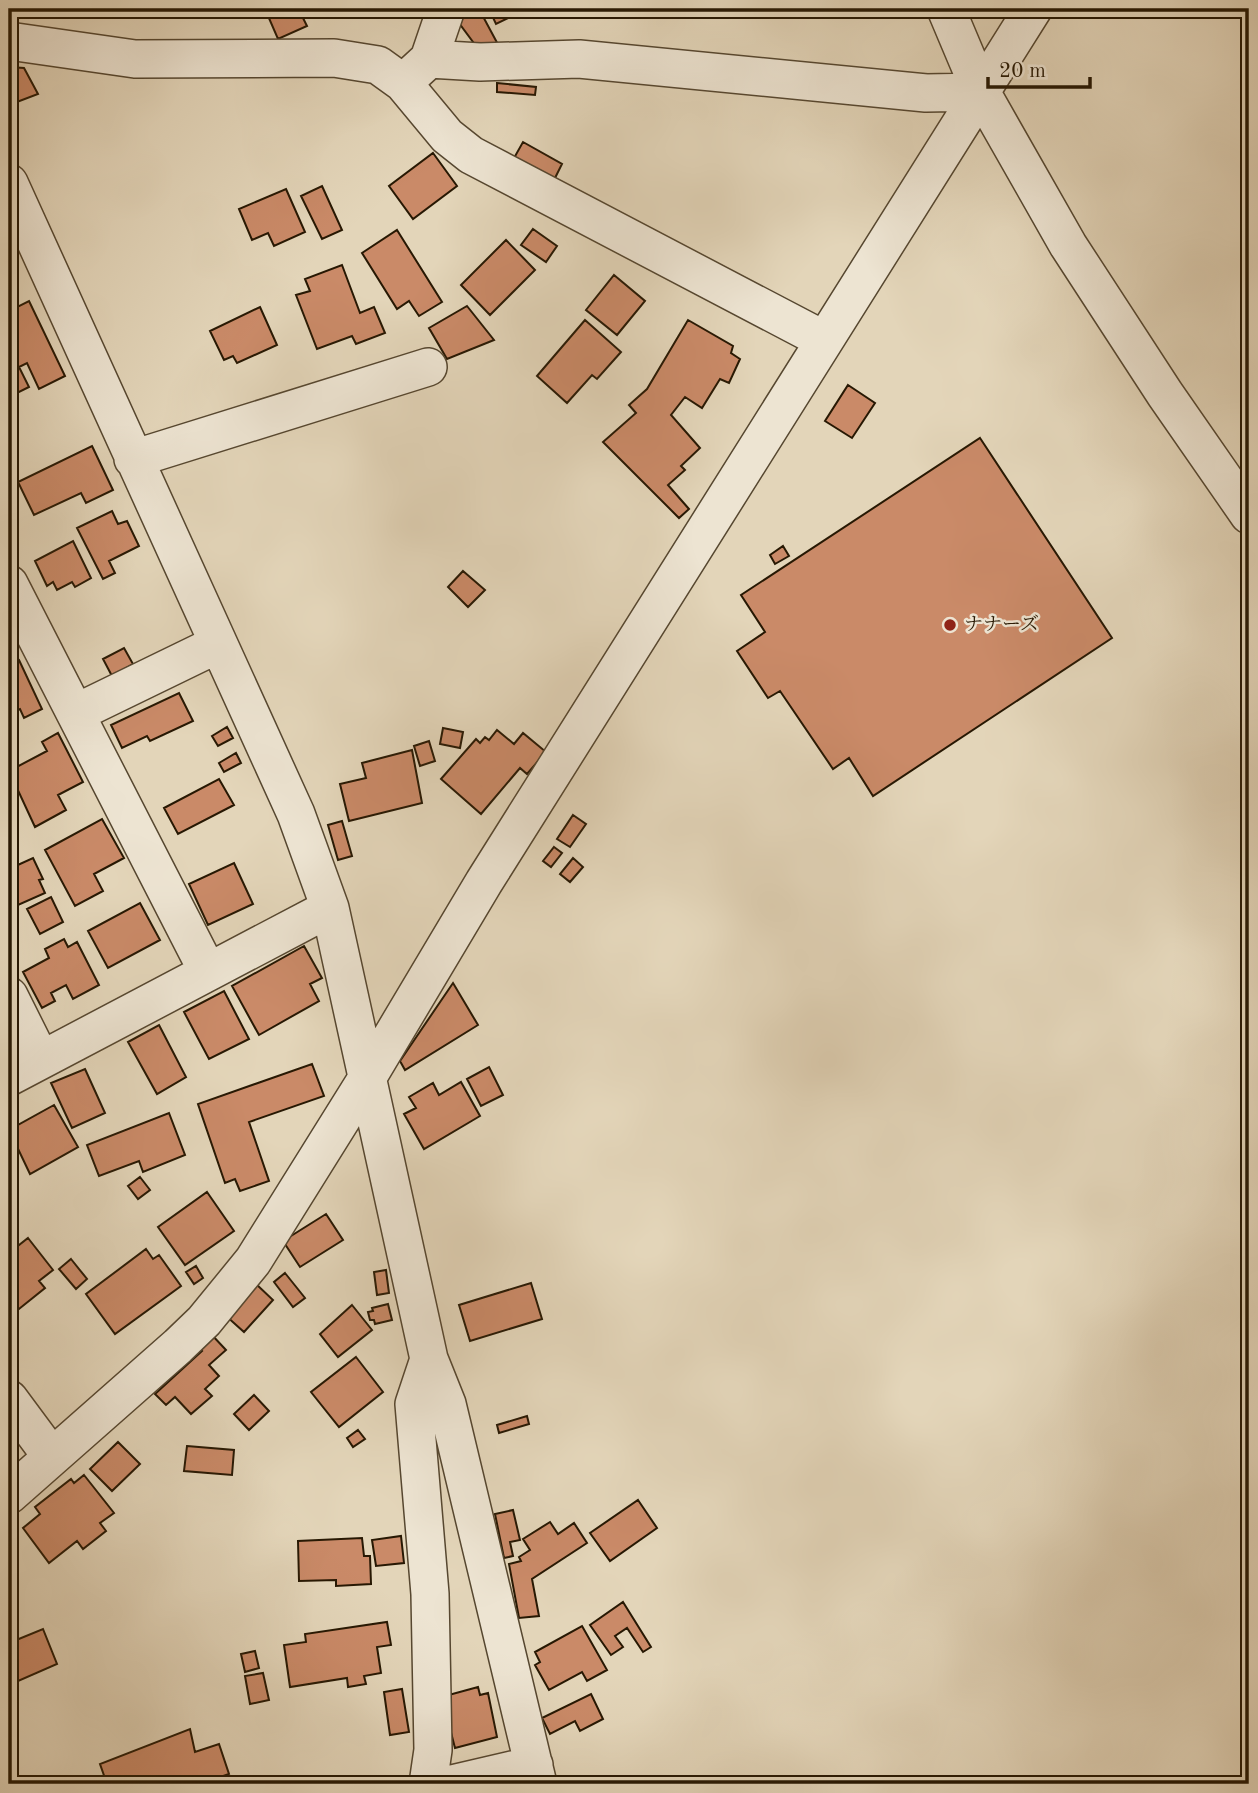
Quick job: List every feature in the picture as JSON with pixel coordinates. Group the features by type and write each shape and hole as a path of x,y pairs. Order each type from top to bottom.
{"street":[{"path":"416,71 446,9"},
{"path":"946,9 981,92 1095,288 1249,515"},
{"path":"9,1495 178,1346 226,1296 253,1261 366,1080 484,882 1033,9"},
{"path":"9,41 135,59 360,61 385,68 416,71 480,62 579,59 926,93 981,92"},
{"path":"416,71 447,136 471,155 824,340"},
{"path":"9,183 22,247 133,459 296,814 330,908 429,1359 447,1404 536,1775 452,1784"},
{"path":"133,459 428,367"},
{"path":"9,584 208,972"},
{"path":"76,713 218,644"},
{"path":"9,1077 330,908"},
{"path":"9,996 41,1060"},
{"path":"428,1784 433,1737 430,1607 414,1404 429,1359"},
{"path":"9,1399 52,1457"}],"building":[{"path":"265,9 319,9 302,16 307,26 278,39"},
{"path":"463,9 479,9 501,50 479,50 459,23"},
{"path":"489,9 527,9 496,24"},
{"path":"9,67 24,68 38,94 9,105"},
{"path":"497,83 536,87 535,95 497,92"},
{"path":"523,142 562,164 554,180 514,158"},
{"path":"433,153 457,186 413,219 389,186"},
{"path":"322,186 342,230 322,239 301,196"},
{"path":"286,189 305,232 274,246 268,233 252,240 239,209"},
{"path":"533,229 557,246 546,262 521,245"},
{"path":"397,230 442,302 419,316 409,301 397,309 362,253"},
{"path":"506,240 535,270 490,315 461,285"},
{"path":"342,265 360,313 374,307 385,333 356,344 352,336 317,349 296,295 310,291 305,279"},
{"path":"614,275 645,301 617,335 586,310"},
{"path":"29,301 65,376 39,389 27,363 19,367 29,387 9,397 9,311"},
{"path":"467,306 494,340 447,359 429,328"},
{"path":"260,307 277,345 237,363 233,356 224,360 210,331"},
{"path":"585,320 621,352 597,379 592,375 567,403 537,376"},
{"path":"688,320 733,346 731,353 740,359 729,383 720,379 702,408 685,397 671,415 700,448 681,466 685,470 668,485 689,509 679,518 603,442 636,413 629,405 647,389"},
{"path":"848,385 875,403 852,438 825,421"},
{"path":"980,438 1112,638 873,796 849,758 833,769 780,691 768,698 737,651 765,632 741,595"},
{"path":"92,446 113,490 86,503 81,493 34,515 18,482"},
{"path":"112,511 118,524 127,521 139,546 109,561 115,573 103,579 77,528"},
{"path":"73,541 91,578 75,587 72,582 57,590 53,582 47,586 35,561"},
{"path":"783,546 789,556 775,564 770,555"},
{"path":"463,571 485,590 468,607 448,587"},
{"path":"124,648 133,664 112,676 103,659"},
{"path":"19,660 42,709 24,718 20,709 9,714 9,665"},
{"path":"179,693 193,721 150,741 147,736 122,748 111,725"},
{"path":"227,727 233,738 218,746 212,736"},
{"path":"443,728 463,732 460,748 440,744"},
{"path":"497,730 514,744 523,733 546,752 527,774 520,768 481,814 441,779 476,739 480,743 485,737 489,740"},
{"path":"58,733 83,782 58,795 66,810 35,827 9,771 47,751 42,742"},
{"path":"429,741 435,761 420,766 414,746"},
{"path":"412,750 422,803 349,821 340,784 366,778 362,763"},
{"path":"236,753 241,763 224,772 219,763"},
{"path":"219,779 234,805 178,834 164,808"},
{"path":"573,815 586,824 570,847 557,839"},
{"path":"102,819 124,858 94,874 103,891 75,906 45,850"},
{"path":"342,821 352,856 338,860 328,825"},
{"path":"554,847 562,853 551,867 543,861"},
{"path":"33,858 43,879 39,880 45,893 9,909 9,869"},
{"path":"573,858 583,867 570,882 560,874"},
{"path":"234,863 253,904 208,925 189,884"},
{"path":"51,897 63,922 40,934 27,909"},
{"path":"140,903 160,940 108,968 88,931"},
{"path":"64,939 68,947 77,942 99,985 73,999 66,985 51,993 55,1001 42,1008 23,972 49,958 45,949"},
{"path":"304,946 322,978 310,984 319,1001 259,1035 232,986"},
{"path":"453,983 478,1025 405,1070 400,1061"},
{"path":"224,991 249,1039 209,1059 184,1012"},
{"path":"159,1025 186,1077 157,1094 128,1042"},
{"path":"312,1064 324,1096 249,1122 269,1181 240,1191 235,1179 225,1183 198,1104"},
{"path":"489,1067 503,1095 481,1106 467,1079"},
{"path":"85,1069 105,1113 72,1128 51,1083"},
{"path":"461,1082 480,1116 424,1149 404,1114 416,1108 409,1097 433,1083 439,1095"},
{"path":"54,1105 78,1147 30,1174 9,1130"},
{"path":"169,1113 185,1155 143,1172 139,1161 99,1176 87,1145"},
{"path":"140,1177 150,1190 138,1199 128,1186"},
{"path":"207,1192 234,1231 185,1265 158,1227"},
{"path":"326,1214 343,1240 300,1267 283,1241"},
{"path":"28,1238 53,1270 39,1281 45,1288 9,1317 9,1253"},
{"path":"146,1249 153,1259 159,1255 181,1286 115,1334 86,1294"},
{"path":"71,1259 87,1279 76,1289 59,1269"},
{"path":"196,1266 203,1278 194,1284 186,1272"},
{"path":"386,1270 389,1293 377,1295 374,1272"},
{"path":"285,1273 305,1298 293,1307 274,1282"},
{"path":"255,1283 273,1300 244,1332 225,1315"},
{"path":"531,1283 542,1319 470,1341 459,1305"},
{"path":"388,1304 392,1320 375,1324 374,1320 370,1320 368,1312 373,1311 372,1308"},
{"path":"352,1305 372,1330 338,1357 320,1334"},
{"path":"211,1334 226,1350 209,1365 219,1376 205,1389 212,1396 191,1414 175,1397 166,1405 155,1394 202,1351 198,1347"},
{"path":"356,1357 383,1392 339,1427 311,1392"},
{"path":"254,1395 269,1411 249,1430 234,1414"},
{"path":"527,1416 529,1424 499,1433 497,1425"},
{"path":"358,1430 365,1439 353,1447 347,1438"},
{"path":"118,1442 140,1464 112,1491 90,1469"},
{"path":"187,1446 234,1450 232,1475 184,1471"},
{"path":"84,1475 114,1513 100,1523 106,1531 83,1549 77,1541 49,1563 23,1528 40,1514 35,1507 71,1479 74,1483"},
{"path":"638,1500 657,1528 610,1561 590,1533"},
{"path":"513,1510 520,1540 510,1542 513,1556 504,1558 495,1514"},
{"path":"550,1522 558,1534 574,1523 587,1543 532,1579 539,1616 519,1618 509,1564 521,1561 519,1557 530,1550 523,1539"},
{"path":"401,1536 404,1563 376,1566 372,1540"},
{"path":"362,1538 364,1556 370,1556 371,1584 336,1586 336,1580 299,1581 298,1541"},
{"path":"623,1602 651,1647 643,1652 627,1628 615,1636 623,1647 611,1655 590,1625"},
{"path":"387,1622 391,1645 377,1647 381,1673 364,1676 366,1684 348,1687 347,1678 290,1687 284,1645 306,1642 305,1634"},
{"path":"582,1626 607,1670 587,1681 582,1672 549,1690 535,1665 540,1662 535,1652"},
{"path":"43,1629 57,1664 9,1685 9,1643"},
{"path":"255,1651 259,1668 245,1672 241,1654"},
{"path":"263,1673 269,1700 250,1704 245,1676"},
{"path":"478,1687 480,1695 488,1693 497,1737 455,1748 446,1713 445,1696"},
{"path":"402,1689 409,1732 390,1735 384,1692"},
{"path":"591,1694 603,1719 580,1731 575,1721 550,1734 542,1718"},
{"path":"190,1729 195,1752 219,1744 229,1774 200,1784 107,1784 100,1764"}],"place":[{"name":"ナナーズ","path":"950,625"}]}
